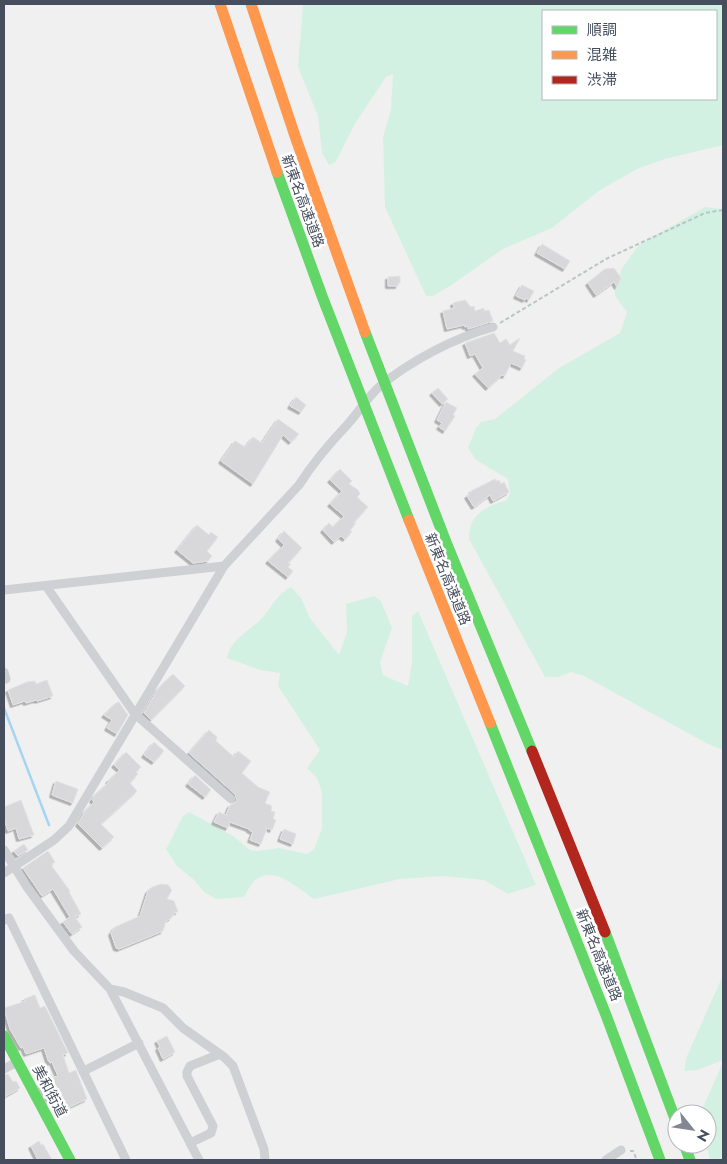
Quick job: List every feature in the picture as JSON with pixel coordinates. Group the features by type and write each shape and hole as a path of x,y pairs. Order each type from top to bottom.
{"main road":[{"name":"新東名高速道路","path":"220,4 255,112 329,314 417,544 601,1000 660,1160"},
{"name":"新東名高速道路","path":"251,4 277,88 356,305 446,541 579,866 670,1104"},
{"name":"美和街道","path":"4,1036 70,1160"}],"street":[{"path":"4,874 54,840 69,826 224,566 299,485 308,470 378,389 397,373 427,355 468,334 494,327"},
{"path":"4,590 224,566"},
{"path":"46,586 135,714 231,799"},
{"path":"4,850 27,887 74,951 110,989 199,1160"},
{"path":"4,920 9,918 126,1160"},
{"path":"110,989 124,992 163,1008 183,1028 220,1054 232,1066 240,1082 264,1148 265,1160"},
{"path":"84,1071 139,1044"},
{"path":"190,1143 212,1133 213,1126 187,1076 187,1072 190,1066 220,1054"},
{"path":"4,1069 17,1062"},
{"path":"606,1160 621,1150"}],"path":[{"path":"494,327 606,259 705,213 723,210"},
{"path":"621,1150 633,1151 637,1160"}],"green space":[{"path":"303,4 723,4 723,145 665,159 637,169 600,190 552,228 503,249 433,296 426,296 385,207 383,138 391,109 393,74 386,77 356,122 335,163 329,165 322,153 318,116 298,67"},
{"path":"705,207 723,209 723,750 706,743 584,676 571,672 558,677 545,677 469,539 475,517 492,505 507,500 510,493 508,479 476,460 468,448 476,428 481,422 495,419 559,368 620,333 627,312 615,296 615,289 622,268 639,245"},
{"path":"291,587 301,598 310,618 339,655 347,632 346,604 374,596 381,601 392,628 380,662 383,675 408,686 412,662 412,616 418,611 536,885 508,894 484,880 442,876 400,879 314,899 280,877 265,875 254,881 244,897 216,899 204,892 194,880 177,866 166,849 183,816 189,812 233,836 250,850 279,848 307,854 314,849 322,829 322,792 317,778 307,768 320,750 278,686 280,673 260,670 227,658 236,641 265,615 282,593"},
{"path":"723,975 723,1060 697,1070 684,1071 687,1056"},
{"path":"723,1062 723,1160 710,1160 708,1154 717,1154 717,1104 704,1104"}],"building":[{"path":"542,244 570,261 565,269 537,253"},
{"path":"614,268 621,278 617,287 614,282 596,295 588,283 605,269"},
{"path":"400,276 398,286 388,286 388,277"},
{"path":"522,285 534,291 529,300 516,296"},
{"path":"465,300 471,307 474,306 475,311 484,308 484,311 489,310 493,321 468,329 468,326 465,327 464,325 447,329 443,311 454,308 453,303"},
{"path":"494,333 500,343 506,339 510,345 520,338 513,351 525,356 524,359 526,360 522,368 511,363 505,376 502,375 488,388 475,374 483,368 475,354 470,356 465,343"},
{"path":"438,388 448,399 442,404 432,393"},
{"path":"296,397 306,405 301,412 290,406"},
{"path":"446,402 457,408 453,415 455,416 445,431 439,427 442,423 437,420"},
{"path":"278,419 299,434 291,442 283,435 253,484 221,461 235,441 245,447 253,437 262,443"},
{"path":"340,469 352,481 349,484 358,490 360,494 357,497 368,507 354,522 356,523 350,530 352,532 345,539 341,536 334,542 323,530 329,523 333,527 344,516 330,504 342,491 330,480"},
{"path":"495,479 496,481 499,480 501,484 504,482 509,492 493,501 490,495 474,507 467,496 471,491"},
{"path":"197,525 209,535 211,532 218,537 207,551 212,556 208,561 193,563 177,550"},
{"path":"284,531 302,548 288,563 291,564 288,567 293,571 288,577 268,561 284,545 278,539"},
{"path":"173,674 185,686 151,720 144,713 158,689"},
{"path":"47,680 53,696 13,705 8,690 27,682 35,681 36,684"},
{"path":"119,702 128,715 117,734 107,728 112,720 104,715"},
{"path":"209,730 217,737 216,741 234,757 238,751 251,761 242,773 258,787 270,792 265,803 272,806 271,811 275,812 273,819 276,820 272,830 267,828 261,844 250,840 253,832 249,829 230,822 228,828 214,822 219,812 226,815 230,805 237,800 235,794 189,753"},
{"path":"154,742 164,751 154,762 144,755"},
{"path":"126,752 141,767 130,783 137,791 101,824 114,837 102,848 78,824 85,811 94,802 92,800 95,795 120,770 114,765"},
{"path":"195,775 211,790 205,797 188,784"},
{"path":"56,781 78,789 73,803 52,795"},
{"path":"21,800 34,835 19,839 16,828 8,831 4,819 4,807"},
{"path":"284,829 296,834 293,844 280,839"},
{"path":"24,844 28,850 18,856 14,851"},
{"path":"48,851 55,862 51,865 70,891 81,914 75,917 82,927 72,934 63,922 70,917 53,889 42,896 23,868"},
{"path":"161,884 168,885 172,890 167,899 174,901 178,912 175,912 166,921 163,931 119,949 116,948 111,933 115,927 140,916 148,891 152,887"},
{"path":"35,995 40,1008 45,1006 68,1053 63,1055 69,1073 76,1070 87,1099 63,1110 58,1098 50,1102 40,1083 58,1076 52,1062 50,1063 48,1060 44,1048 26,1054 10,1029 4,1008 25,1001 24,999"},
{"path":"167,1036 175,1052 163,1059 157,1041"},
{"path":"8,1074 13,1082 16,1081 20,1088 4,1097 4,1075"},
{"path":"39,1141 41,1145 43,1144 52,1160 38,1160 31,1146"}],"waterway":[{"path":"4,708 49,825"}],"traffic: fast":[{"path":"277,172 322,296 409,520"},
{"path":"365,332 446,542 532,751"},
{"path":"490,723 606,1015 660,1160"},
{"path":"605,932 670,1104"},
{"path":"4,1036 70,1160"},
{"path":"688,1154 690,1160"}],"traffic: slow":[{"path":"220,4 277,172"},
{"path":"251,4 296,139 365,332"},
{"path":"409,520 490,723"}],"traffic: jam":[{"path":"532,751 605,932"}]}
